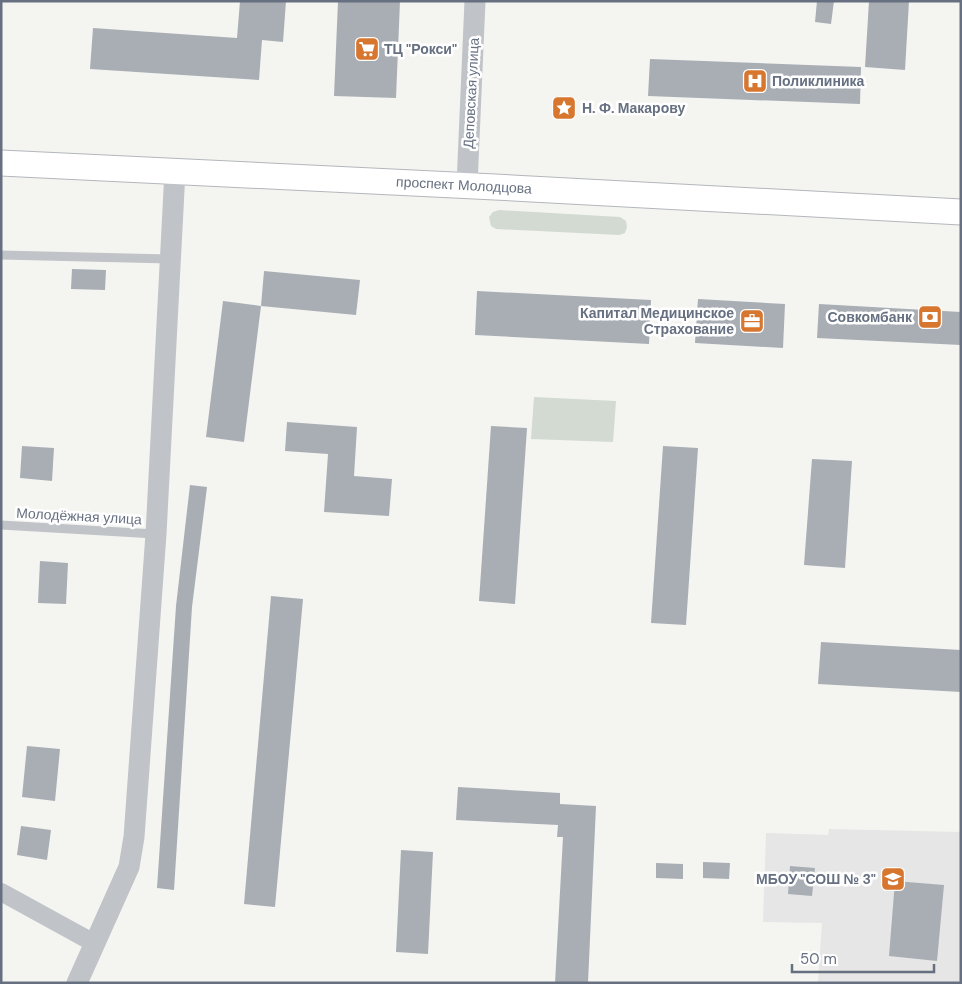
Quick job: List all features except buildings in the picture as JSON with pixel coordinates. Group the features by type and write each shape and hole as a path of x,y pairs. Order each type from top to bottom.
{"main road":[{"name":"проспект Молодцова","path":"1,163 467,185 961,212"},
{"name":"проспект Молодцова","path":"928,210 961,204"}],"street":[{"name":"Деповская улица","path":"467,185 475,1"},
{"path":"77,983 115,900 128,866 134,836 156,534 175,171"},
{"path":"1,892 94,943"}],"lane":[{"path":"1,255 170,260"},
{"name":"Молодёжная улица","path":"1,525 156,534"}],"shaded area":[{"path":"499,210 620,217 626,221 627,227 625,233 619,235 496,229 491,226 489,217 493,212"},
{"path":"534,397 616,401 613,442 531,439"},
{"name":"МБОУ \"СОШ № 3\"","path":"829,829 961,832 961,983 818,983 822,923 763,922 766,833 828,835"}],"place":[{"name":"ТЦ \"Рокси\"","path":"367,49"},
{"name":"Поликлиника","path":"755,81"},
{"name":"Н. Ф. Макарову","path":"564,108"},
{"name":"Совкомбанк","path":"930,317"},
{"name":"Капитал Медицинское Страхование","path":"752,321"},
{"name":"МБОУ \"СОШ № 3\"","path":"893,879"}]}
